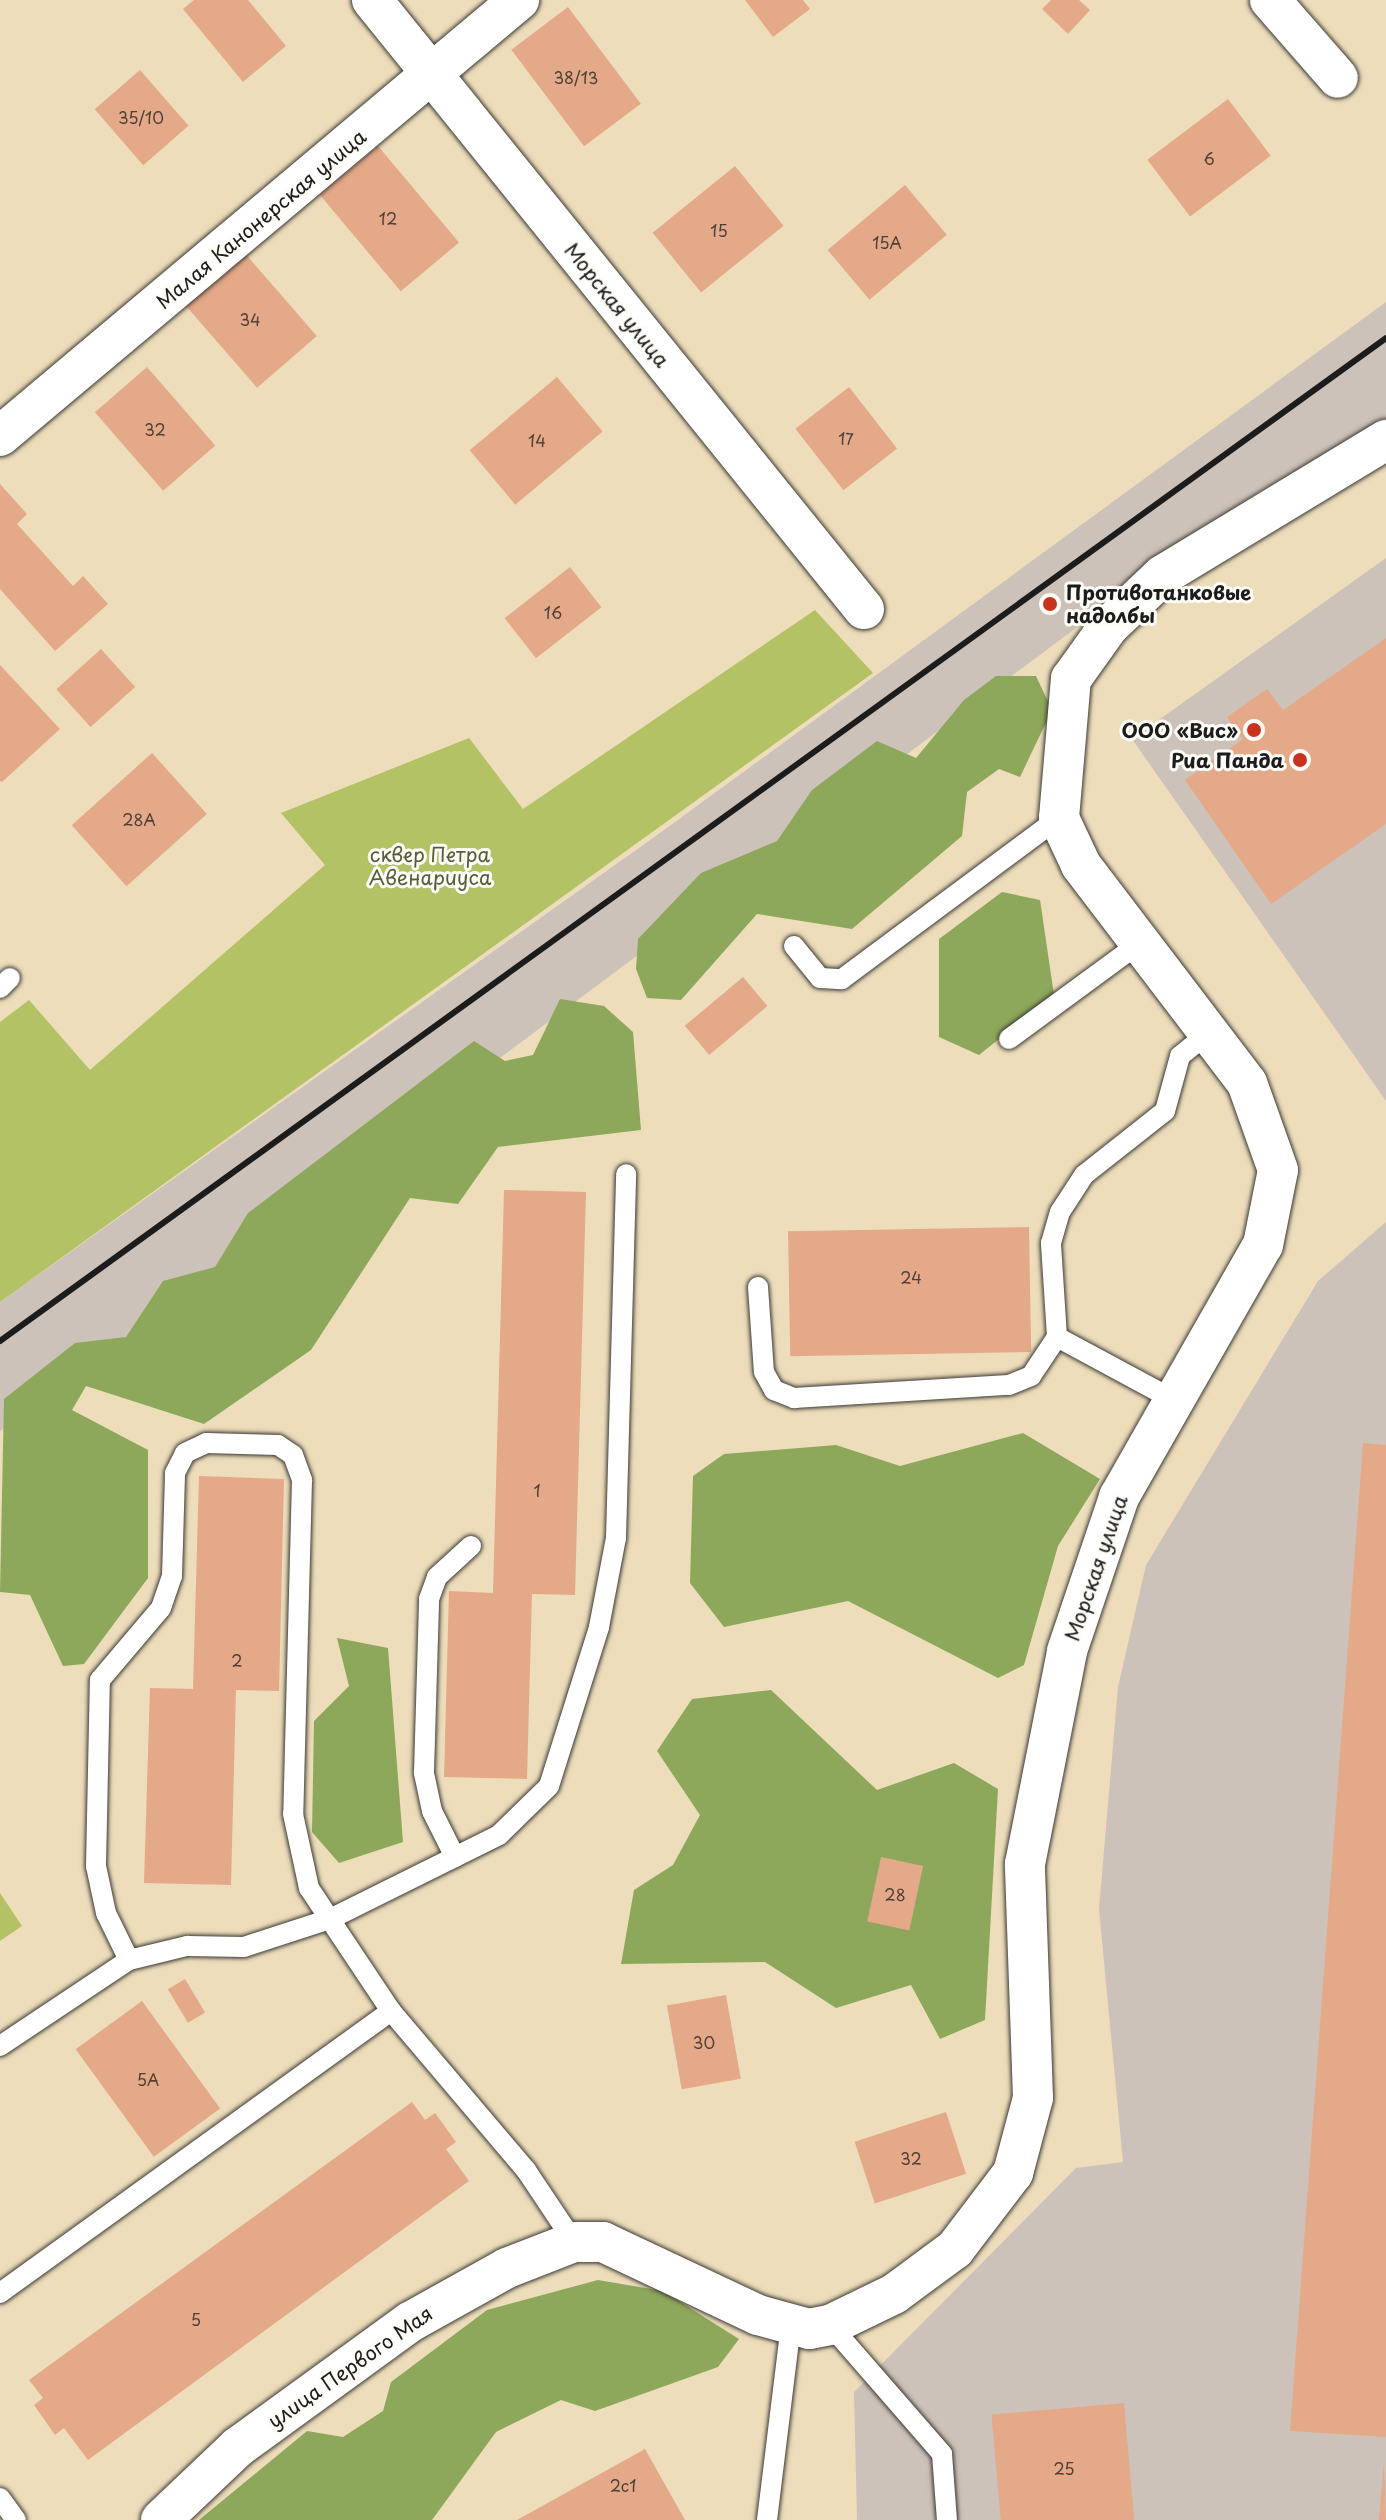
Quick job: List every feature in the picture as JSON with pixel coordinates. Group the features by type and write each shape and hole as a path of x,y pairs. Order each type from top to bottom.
{"street":[{"name":"Морская улица","path":"372,0 864,609"},
{"name":"Малая Канонерская улица","path":"0,436 432,77 519,0"},
{"path":"1270,0 1338,78"},
{"path":"1059,818 1071,679 1109,626 1163,575 1386,440"},
{"name":"Морская улица","path":"830,2325 894,2294 955,2249 1013,2173 1029,2134 1025,1864 1044,1756 1092,1568 1119,1497 1275,1212 1278,1170 1267,1127 1211,1031 1081,865 1059,818"},
{"path":"574,2242 639,2255 791,2325 830,2325"},
{"name":"улица Первого Мая","path":"161,2520 238,2447 410,2322 507,2268 574,2242"}],"lane":[{"path":"794,946 820,978 842,979 1059,818"},
{"path":"1009,1039 1141,942"},
{"path":"758,1287 764,1372 774,1390 794,1398 1009,1385 1049,1359 1057,1337 1051,1243 1060,1212 1084,1175 1165,1111 1180,1056 1211,1031"},
{"path":"0,2046 129,1960 187,1946 244,1947 330,1919 499,1835 549,1786 599,1627 616,1538 626,1174"},
{"path":"1057,1337 1172,1399"},
{"path":"129,1960 106,1913 96,1866 100,1680 161,1608 172,1576 175,1473 185,1453 206,1443 278,1445 293,1455 302,1480 293,1814 297,1855 330,1919 391,2011 526,2170 574,2242"},
{"path":"455,1857 432,1811 424,1772 429,1599 437,1577 471,1546"},
{"path":"0,2293 391,2011"},
{"path":"767,2520 791,2325"},
{"path":"830,2325 942,2454 947,2520"},
{"path":"0,2499 1,2520"},
{"path":"0,2499 16,2520"}],"shaded area":[{"path":"1386,302 1386,420 1257,493 0,1431 0,1302 660,833"},
{"path":"1386,558 1386,1101 1132,739"},
{"path":"1386,1222 1386,2520 857,2520 854,2392 1076,2168 1123,2162 1099,1909 1118,1687 1146,1565 1318,1281"}],"green space":[{"name":"сквер Петра Авенариуса","path":"815,610 873,673 0,1302 0,1022 29,1000 90,1070 325,865 281,813 469,738 523,809"},
{"path":"996,676 1036,676 1052,710 1020,777 999,769 967,792 962,836 852,929 757,914 681,1000 647,998 636,969 638,939 701,873 777,841 812,790 877,741 916,758 964,700"},
{"path":"1002,892 1040,900 1054,995 979,1055 939,1037 939,939"},
{"path":"560,999 604,1006 633,1032 641,1130 498,1147 458,1204 410,1198 311,1350 204,1424 86,1386 72,1410 148,1450 148,1578 84,1664 63,1666 30,1595 0,1592 4,1399 75,1343 126,1337 163,1281 215,1267 248,1213 474,1041 505,1061 533,1055"},
{"path":"1023,1433 1100,1479 1058,1546 1024,1665 998,1678 848,1601 724,1627 690,1583 693,1476 724,1454 836,1445 900,1466"},
{"path":"337,1638 388,1648 403,1842 339,1863 312,1832 314,1721 349,1686"},
{"path":"771,1690 877,1790 954,1763 998,1789 985,2020 940,2039 911,1985 836,2008 765,1962 621,1964 634,1890 673,1865 700,1815 657,1751 692,1699"},
{"path":"0,1893 22,1926 0,1941"},
{"path":"598,2280 663,2291 739,2339 718,2367 595,2411 561,2400 496,2432 432,2520 199,2520 307,2431 343,2437 383,2411 391,2382 487,2310"}],"building":[{"path":"194,0 248,0 286,46 243,82 183,9"},
{"path":"745,0 803,0 810,9 773,37"},
{"path":"1051,0 1079,0 1090,10 1068,34 1042,9"},
{"path":"568,7 641,104 584,146 511,50"},
{"path":"140,70 189,126 143,165 95,109"},
{"path":"1228,99 1271,156 1190,216 1147,160"},
{"path":"378,146 459,243 401,291 320,195"},
{"path":"735,166 783,226 701,293 653,233"},
{"path":"905,185 947,235 869,300 828,250"},
{"path":"242,250 317,336 257,388 182,302"},
{"path":"147,367 215,445 163,491 95,412"},
{"path":"557,377 603,431 515,505 470,450"},
{"path":"849,387 897,448 843,490 795,429"},
{"path":"0,484 27,514 17,524 73,586 83,576 108,604 55,651 0,589"},
{"path":"570,567 601,607 536,658 505,618"},
{"name":"Риа Панда","path":"1386,638 1386,824 1271,904 1185,780 1243,739 1227,717 1267,689 1283,710"},
{"path":"101,649 135,687 91,727 56,689"},
{"path":"0,665 60,729 2,782 0,781"},
{"path":"152,753 207,814 127,886 72,825"},
{"path":"743,977 767,1006 709,1055 685,1026"},
{"path":"504,1190 586,1192 575,1595 532,1594 527,1779 444,1777 449,1591 493,1593"},
{"path":"1029,1227 1031,1352 790,1356 788,1231"},
{"path":"1363,1443 1386,1445 1386,2437 1290,2431"},
{"path":"199,1476 284,1479 279,1691 236,1690 231,1885 144,1883 150,1688 193,1689"},
{"path":"881,1857 923,1866 909,1930 867,1922"},
{"path":"185,1979 205,2012 188,2023 168,1989"},
{"path":"726,1995 741,2079 682,2089 667,2005"},
{"path":"142,2001 220,2109 154,2157 76,2049"},
{"path":"412,2102 425,2120 435,2113 456,2142 446,2149 469,2181 88,2460 64,2428 55,2435 34,2405 43,2398 29,2380"},
{"path":"946,2112 966,2174 875,2203 855,2142"},
{"path":"1124,2403 1134,2520 1001,2520 992,2415"},
{"path":"645,2449 685,2520 517,2520"},
{"path":"1384,2462 1386,2520 1379,2520"}],"railway":[{"path":"0,1341 1386,338"}],"place":[{"name":"Противотанковые надолбы","path":"1050,604"},
{"name":"ООО «Вис»","path":"1254,730"},
{"name":"Риа Панда","path":"1300,760"}]}
